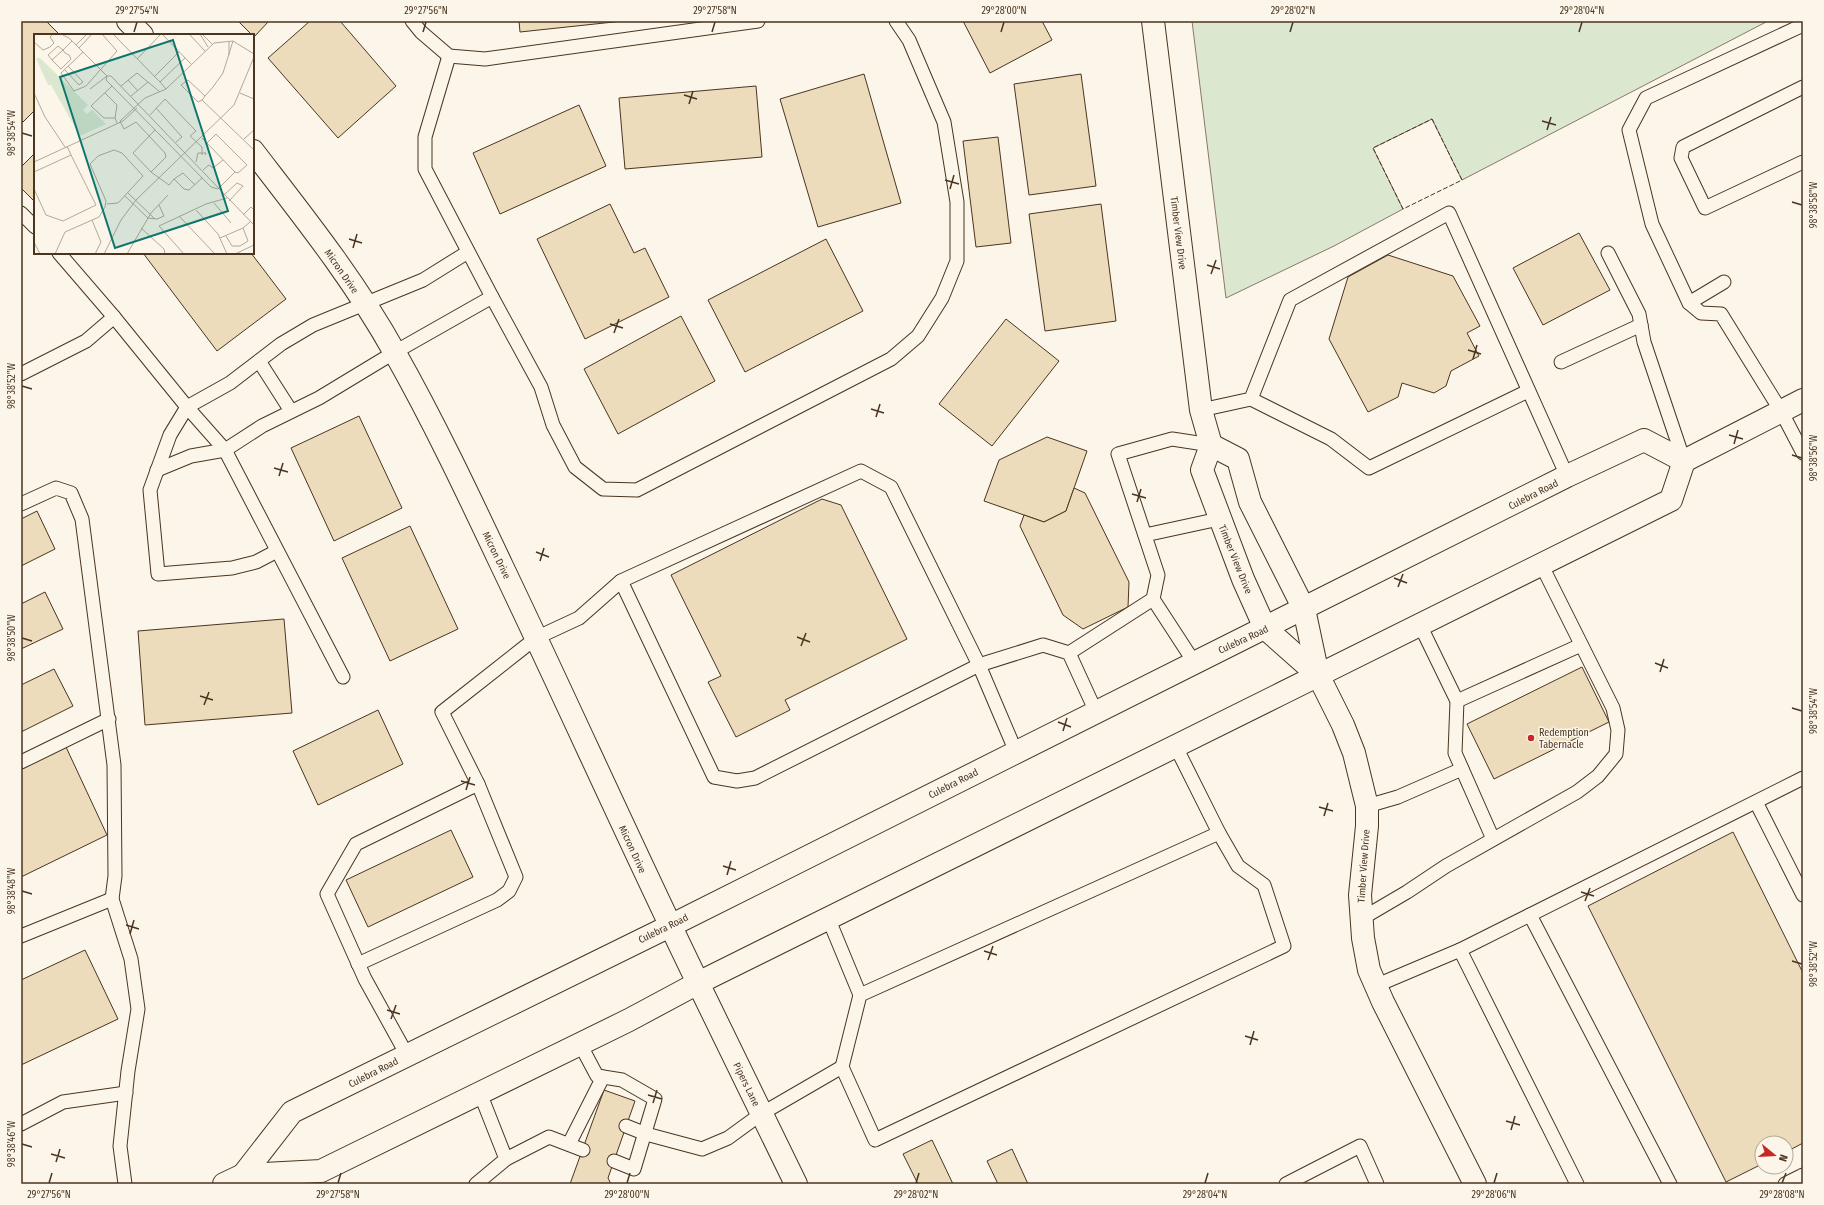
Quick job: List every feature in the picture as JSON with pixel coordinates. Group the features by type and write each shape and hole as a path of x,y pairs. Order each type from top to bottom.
{"main road":[{"path":"128,21 141,34"},
{"name":"Timber View Drive","path":"1153,21 1201,410 1211,444 1202,470 1219,519 1243,579 1265,628 1318,675"},
{"name":"Micron Drive","path":"254,152 325,245 365,303 395,352 455,468 536,638 645,874 698,983"},
{"path":"1684,461 1803,400"},
{"name":"Culebra Road","path":"224,1184 246,1179 321,1171 580,1044 698,983 829,920 1671,500 1684,461 1644,440 1567,476 670,926 292,1112 246,1179"},
{"name":"Timber View Drive","path":"1211,444 1238,459 1250,502 1304,609 1318,675 1343,724 1354,753 1367,806 1367,826 1360,895 1361,919 1365,952 1375,986 1474,1184"},
{"name":"Pipers Lane","path":"698,983 761,1114 790,1182"}],"lane":[{"path":"412,21 421,32 449,56 485,59 758,21"},
{"path":"449,56 425,137 425,169 541,388 554,425 575,467 603,489 637,490 891,359 918,336 942,298 957,261 957,202 944,122 909,40 896,21"},
{"path":"1803,25 1646,98 1629,130 1652,224 1689,303 1701,313 1720,314 1781,411 1803,453"},
{"path":"1803,87 1683,147 1681,158 1705,208 1803,162"},
{"path":"21,213 34,226"},
{"path":"1251,399 1290,300 1449,213 1567,476"},
{"path":"278,551 256,562 232,568 158,574 150,490 170,435 187,407 230,383 281,344 313,325 423,280 468,252"},
{"path":"1608,253 1639,314 1644,342 1684,461"},
{"path":"60,254 114,317 187,407 225,450 343,677"},
{"path":"1689,303 1724,282"},
{"path":"157,470 191,456 225,450 262,426 319,398 395,352 492,297"},
{"path":"21,374 86,341 114,317"},
{"path":"1561,362 1641,325"},
{"path":"259,361 291,412"},
{"path":"1201,410 1251,399 1331,439 1369,468 1528,391"},
{"path":"1194,662 1153,599 1158,575 1118,454 1172,439 1211,444"},
{"path":"358,964 497,900 509,891 516,877 478,784 442,712 536,638 579,618 621,581 861,471 891,487 979,665 1016,752"},
{"path":"21,504 56,488 71,493 82,519 114,765 115,876 112,899 131,959 138,1009 120,1146 125,1184"},
{"path":"1145,535 1219,519"},
{"path":"1361,919 1407,892 1446,866 1577,792 1598,776 1616,754 1618,730 1613,708 1541,564"},
{"path":"621,581 714,777 737,781 755,778 979,665 1043,645 1069,653 1096,712"},
{"path":"1069,653 1153,599"},
{"path":"1420,625 1457,701 1455,753 1493,839"},
{"path":"1457,701 1581,645"},
{"path":"21,762 109,719"},
{"path":"829,920 860,995 842,1066 875,1140 1284,946 1264,884 1238,866 1218,833 1176,747"},
{"path":"1367,806 1398,797 1462,769"},
{"path":"1375,986 1460,950 1803,778"},
{"path":"407,1055 358,964 327,894 356,844 478,784"},
{"path":"1756,802 1803,895"},
{"path":"860,995 1218,833"},
{"path":"21,936 112,899"},
{"path":"1530,915 1670,1184"},
{"path":"1460,950 1577,1184"},
{"path":"580,1044 597,1076 622,1080 655,1099 646,1134 634,1169 614,1161"},
{"path":"626,1126 646,1134 702,1149 728,1138 761,1114 842,1066"},
{"path":"569,1144 591,1113 603,1077"},
{"path":"21,1124 63,1102 126,1093"},
{"path":"480,1093 506,1159"},
{"path":"476,1184 506,1159 549,1137 583,1150"},
{"path":"1286,1184 1360,1146 1377,1184"},
{"path":"1785,1184 1803,1175"}],"green space":[{"path":"1192,21 1768,21 1462,180 1432,119 1373,148 1403,209 1334,246 1226,298"}],"building":[{"path":"21,21 46,21 59,34 34,34 34,111 23,122 21,120"},
{"path":"238,21 269,21 254,37 254,34 251,34"},
{"path":"310,21 340,21 396,86 338,138 268,58"},
{"path":"519,21 623,21 520,32"},
{"path":"963,21 1042,21 1052,40 990,73"},
{"path":"864,74 901,203 818,227 780,99"},
{"path":"1081,74 1096,186 1029,195 1014,84"},
{"path":"756,86 762,157 625,169 619,98"},
{"path":"579,105 606,166 500,214 473,153"},
{"path":"998,137 1011,243 976,247 963,141"},
{"path":"34,154 34,201 21,188 21,167"},
{"path":"610,204 634,253 645,248 669,297 585,339 537,239"},
{"path":"1101,204 1116,321 1045,331 1029,214"},
{"path":"1579,233 1610,290 1543,325 1513,268"},
{"path":"826,239 863,311 745,372 708,300"},
{"path":"144,254 252,254 286,299 217,351"},
{"path":"1388,255 1453,276 1480,326 1467,333 1479,356 1451,371 1446,386 1434,393 1402,383 1398,397 1368,412 1329,339 1348,277"},
{"path":"681,316 715,381 618,434 584,369"},
{"path":"1006,319 1059,361 992,446 939,404"},
{"path":"359,416 402,508 334,541 291,448"},
{"path":"1047,437 1087,451 1066,511 1044,522 984,501 999,460"},
{"path":"1074,488 1085,493 1129,582 1128,607 1083,629 1063,615 1020,526 1024,515 1044,522 1066,511"},
{"path":"822,499 841,505 907,639 785,700 790,710 736,737 708,682 721,676 671,575"},
{"path":"37,511 55,549 21,566 21,519"},
{"path":"410,526 458,629 390,661 342,558"},
{"path":"45,592 63,629 21,649 21,604"},
{"path":"284,619 292,713 145,725 138,631"},
{"path":"1582,667 1609,722 1494,779 1467,724"},
{"path":"54,669 73,706 21,732 21,685"},
{"path":"378,710 403,764 318,805 293,751"},
{"path":"66,747 107,835 21,877 21,769"},
{"path":"451,830 473,877 368,927 346,880"},
{"path":"1733,832 1803,973 1803,1143 1794,1148 1794,1135 1754,1135 1754,1168 1726,1182 1588,906"},
{"path":"85,950 118,1019 21,1065 21,980"},
{"path":"604,1090 635,1101 608,1178 611,1184 570,1184"},
{"path":"932,1140 953,1184 918,1184 903,1154"},
{"path":"1012,1149 1028,1184 998,1184 987,1161"}],"fence":[{"path":"1432,119 1462,180 1403,209 1373,148 1432,119"}],"place":[{"name":"Redemption Tabernacle","path":"1531,738"}]}
